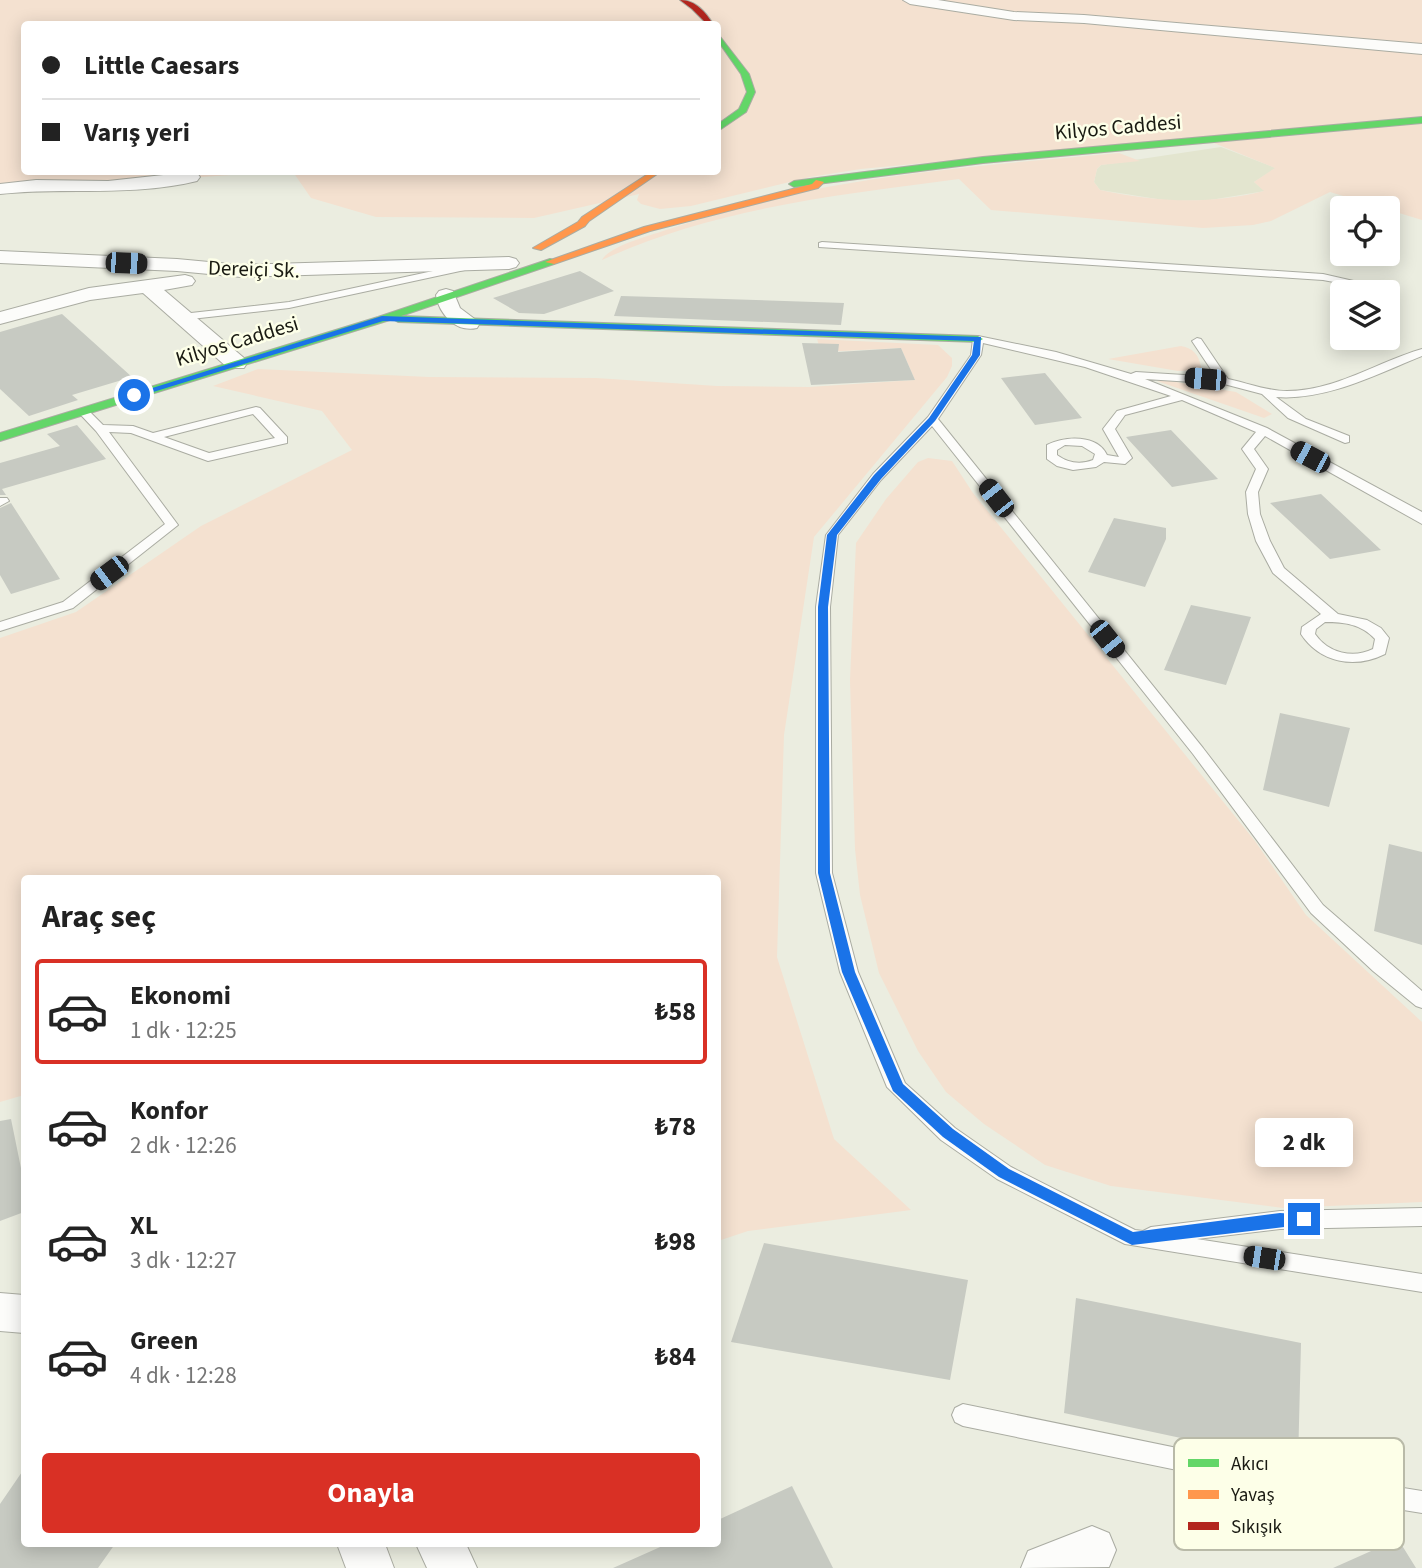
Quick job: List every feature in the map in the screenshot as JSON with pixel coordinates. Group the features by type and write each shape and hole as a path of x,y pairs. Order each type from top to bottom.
{"street":[{"path":"684,0 695,6 708,21"},
{"path":"910,0 1014,16 1084,19 1422,49"},
{"path":"721,40 745,74 751,92 743,110 721,126"},
{"name":"Kilyos Caddesi","path":"630,212 815,186 819,181 863,173 1422,120"},
{"path":"625,237 630,212 654,175"},
{"path":"0,189 36,185 108,186 191,177"},
{"path":"446,295 588,220 630,212"},
{"path":"588,220 592,234 625,237"},
{"path":"446,295 625,237"},
{"name":"Dereiçi Sk.","path":"0,257 177,265 242,271 509,263"},
{"path":"0,318 89,294 242,271"},
{"path":"146,285 236,363"},
{"path":"446,295 447,304 454,314 469,323"},
{"name":"Kilyos Caddesi","path":"0,437 382,318 446,295"},
{"path":"382,318 978,339"},
{"path":"0,1312 21,1314"},
{"path":"362,1547 370,1568"},
{"path":"442,1547 453,1568"},
{"path":"1045,1568 1092,1550"}],"lane":[{"path":"822,245 1309,276 1334,280"},
{"path":"182,317 289,305 476,264"},
{"path":"1420,516 1263,431 1181,397 1063,355 978,339 976,355 932,419 877,477 832,535 823,607 824,873 849,972 897,1087 948,1133 1004,1173 1132,1238 1422,1283"},
{"path":"1197,341 1224,380"},
{"path":"1120,374 1224,380 1266,392 1302,394 1422,352"},
{"path":"1266,392 1275,405 1291,418 1345,439"},
{"path":"1100,458 1121,461 1126,458 1109,429 1121,413 1181,397"},
{"path":"100,428 133,430 151,437 208,457 283,440 256,410 151,437"},
{"path":"0,627 68,605 172,525 100,428 83,411"},
{"path":"932,419 1198,751 1317,909 1379,967 1422,1001"},
{"path":"1263,431 1248,449 1262,469 1252,492 1254,514 1263,541 1278,570 1334,618 1357,620 1377,631 1382,638 1380,651 1374,656 1352,658 1318,647 1311,640 1309,627 1322,618 1334,618"},
{"path":"1132,1238 1280,1220 1422,1217"},
{"path":"963,1415 1174,1458"},
{"path":"1404,1499 1422,1502"}],"shaded area":[{"path":"0,0 1422,0 1422,116 861,169 810,177 691,206 660,209 641,204 637,200 639,194 534,218 376,217 311,198 295,175 721,175 721,21 21,21 21,175 230,175 0,191"},
{"path":"1422,124 1422,220 1400,213 1400,196 1343,196 1330,192 1271,221 1253,225 1203,228 991,210 959,179 822,198 732,216 645,242 602,260 620,246 639,239 765,201 863,181 973,167 1119,153 1140,161 1101,165 1097,169 1094,182 1100,190 1182,200 1223,198 1264,191 1254,182 1275,168 1214,143"},
{"path":"1221,147 1276,168 1254,182 1265,191 1210,200 1170,201 1100,190 1094,182 1097,169 1101,165"},
{"path":"817,339 938,345 952,358 947,377 814,537 784,735 777,957 834,1139 911,1210 748,1231 721,1240 721,875 21,875 21,1096 0,1102 0,638 76,612 201,526 352,450 322,411 213,386 258,369 429,377 596,378 717,386 809,387 915,380 901,348 821,352"},
{"path":"1181,346 1189,348 1197,356 1201,367 1198,370 1178,371 1108,359"},
{"path":"1157,381 1236,392 1272,414 1264,418"},
{"path":"928,458 952,461 973,493 1255,841 1306,915 1422,1022 1422,1202 1283,1208 1111,1186 1045,1165 984,1124 946,1092 918,1051 879,973 860,895 855,849 850,680 856,543 886,499 918,462"}],"building":[{"path":"580,271 614,291 544,314 519,313 493,298"},
{"path":"621,296 844,303 841,325 614,316"},
{"path":"62,314 132,377 72,395 78,400 29,416 0,389 0,332"},
{"path":"802,343 839,344 838,352 901,348 915,380 811,385"},
{"path":"1045,373 1082,418 1035,425 1001,378"},
{"path":"77,425 106,459 2,489 6,495 0,495 0,463 60,446 47,434"},
{"path":"1171,430 1218,479 1172,487 1126,437"},
{"path":"1321,494 1381,550 1330,559 1270,503"},
{"path":"11,503 60,579 11,594 0,575 0,508"},
{"path":"1114,518 1166,528 1166,539 1145,587 1088,572"},
{"path":"1191,605 1251,617 1226,685 1164,670"},
{"path":"1280,713 1350,728 1329,807 1263,790"},
{"path":"1389,844 1422,852 1422,945 1374,931"},
{"path":"11,1119 21,1168 21,1213 0,1221 0,1121"},
{"path":"764,1243 968,1280 950,1380 731,1342"},
{"path":"1076,1298 1301,1343 1299,1438 1181,1438 1064,1413"},
{"path":"21,1473 21,1547 113,1547 98,1568 0,1568 0,1504"},
{"path":"792,1486 833,1568 613,1568 660,1547 721,1547 721,1519"},
{"path":"1404,1549 1416,1568 1333,1568 1373,1550"}],"traffic: fast":[{"path":"721,40 745,74 751,92 743,110 721,126"},
{"path":"794,184 983,160 1422,120"},
{"path":"0,437 382,319 550,262"},
{"path":"398,319 978,339"}],"traffic: slow":[{"path":"538,248 582,224 585,219 651,175"},
{"path":"550,262 647,229 815,186 819,182"}],"traffic: jam":[{"path":"684,0 695,7 707,21"}],"route":[{"path":"134,395 382,318 978,339 976,355 963,378 932,419 877,477 832,535 823,607 821,720 824,873 849,972 897,1087 948,1133 1004,1173 1132,1238 1304,1219"}]}
